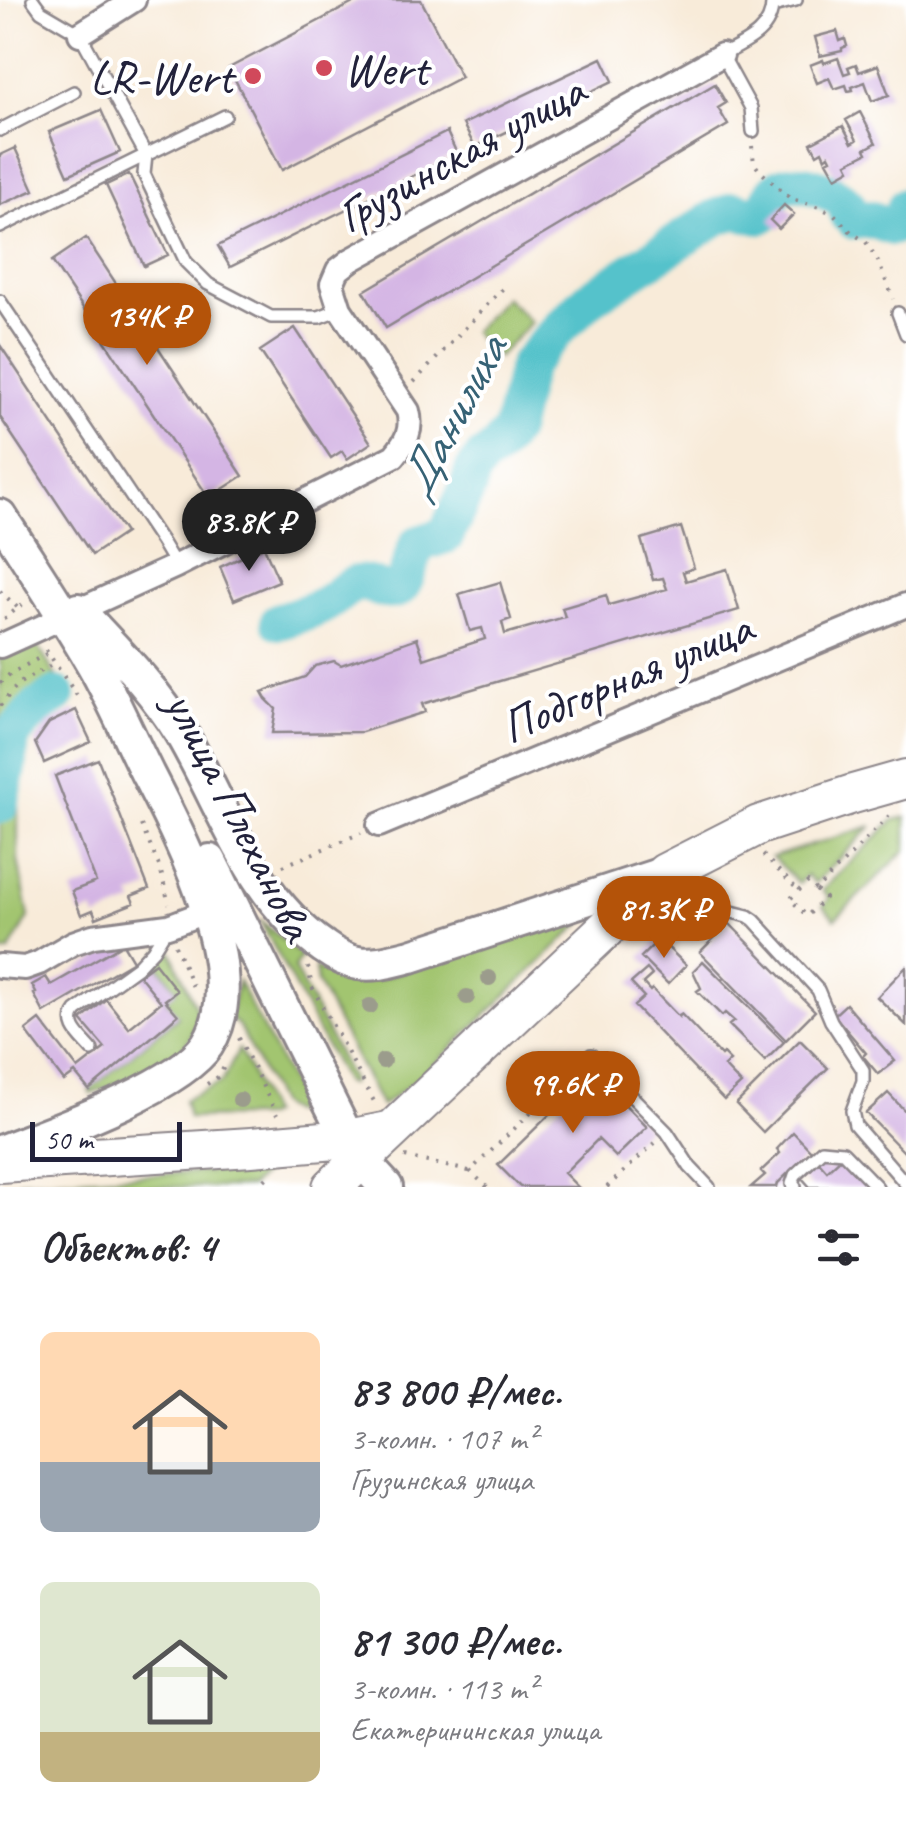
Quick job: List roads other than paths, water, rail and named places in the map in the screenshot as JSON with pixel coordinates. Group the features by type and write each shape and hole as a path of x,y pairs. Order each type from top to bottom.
{"main road":[{"name":"улица Плеханова","path":"0,492 180,798 354,1150 386,1187"},
{"path":"0,516 70,613 170,817 208,911 219,962 221,998 214,1032 199,1055 182,1070 4,1163"},
{"path":"70,613 142,679 179,730 266,890 297,926 338,956 355,962 372,964 411,956 665,873 759,825 906,780"},
{"path":"4,1163 354,1150 391,1132 665,873"},
{"path":"332,1187 354,1150"}],"street":[{"path":"80,34 134,0"},
{"name":"Грузинская улица","path":"176,566 394,456 408,438 410,419 404,404 340,309 332,284 338,270 722,55"},
{"path":"0,646 176,566"},
{"name":"Подгорная улица","path":"380,825 906,605"},
{"path":"0,966 26,968 73,943 104,933 208,911"}],"lane":[{"path":"34,0 40,12 80,34 146,155 144,174 186,262 208,284 271,316 319,317 340,309"},
{"path":"753,131 751,108 722,55 759,34 772,3 796,0"},
{"path":"0,130 74,92"},
{"path":"0,226 225,116"},
{"path":"0,302 176,566"},
{"path":"898,313 906,334"},
{"path":"665,873 684,900 754,920 813,983 831,1022 864,1070 852,1111 854,1126 906,1184"},
{"path":"92,1050 75,1030 72,1016 137,967 154,950 169,922"},
{"path":"591,1055 667,1132 709,1187"},
{"path":"795,1187 795,1175 822,1150 843,1152 877,1187"}],"waterway":[{"name":"Данилиха","path":"279,621 318,608 356,584 390,591 400,587 418,544 446,535 473,471 511,431 527,365 589,299 715,218 736,210 763,214 772,194 781,186 801,184 822,189 847,205 848,215 855,221 870,219 892,227 898,224 906,206"},
{"name":"Данилиха","path":"0,805 14,732 38,707 57,695"}],"place":[{"name":"Wert","path":"324,68"},
{"name":"LR-Wert","path":"253,76"}]}
